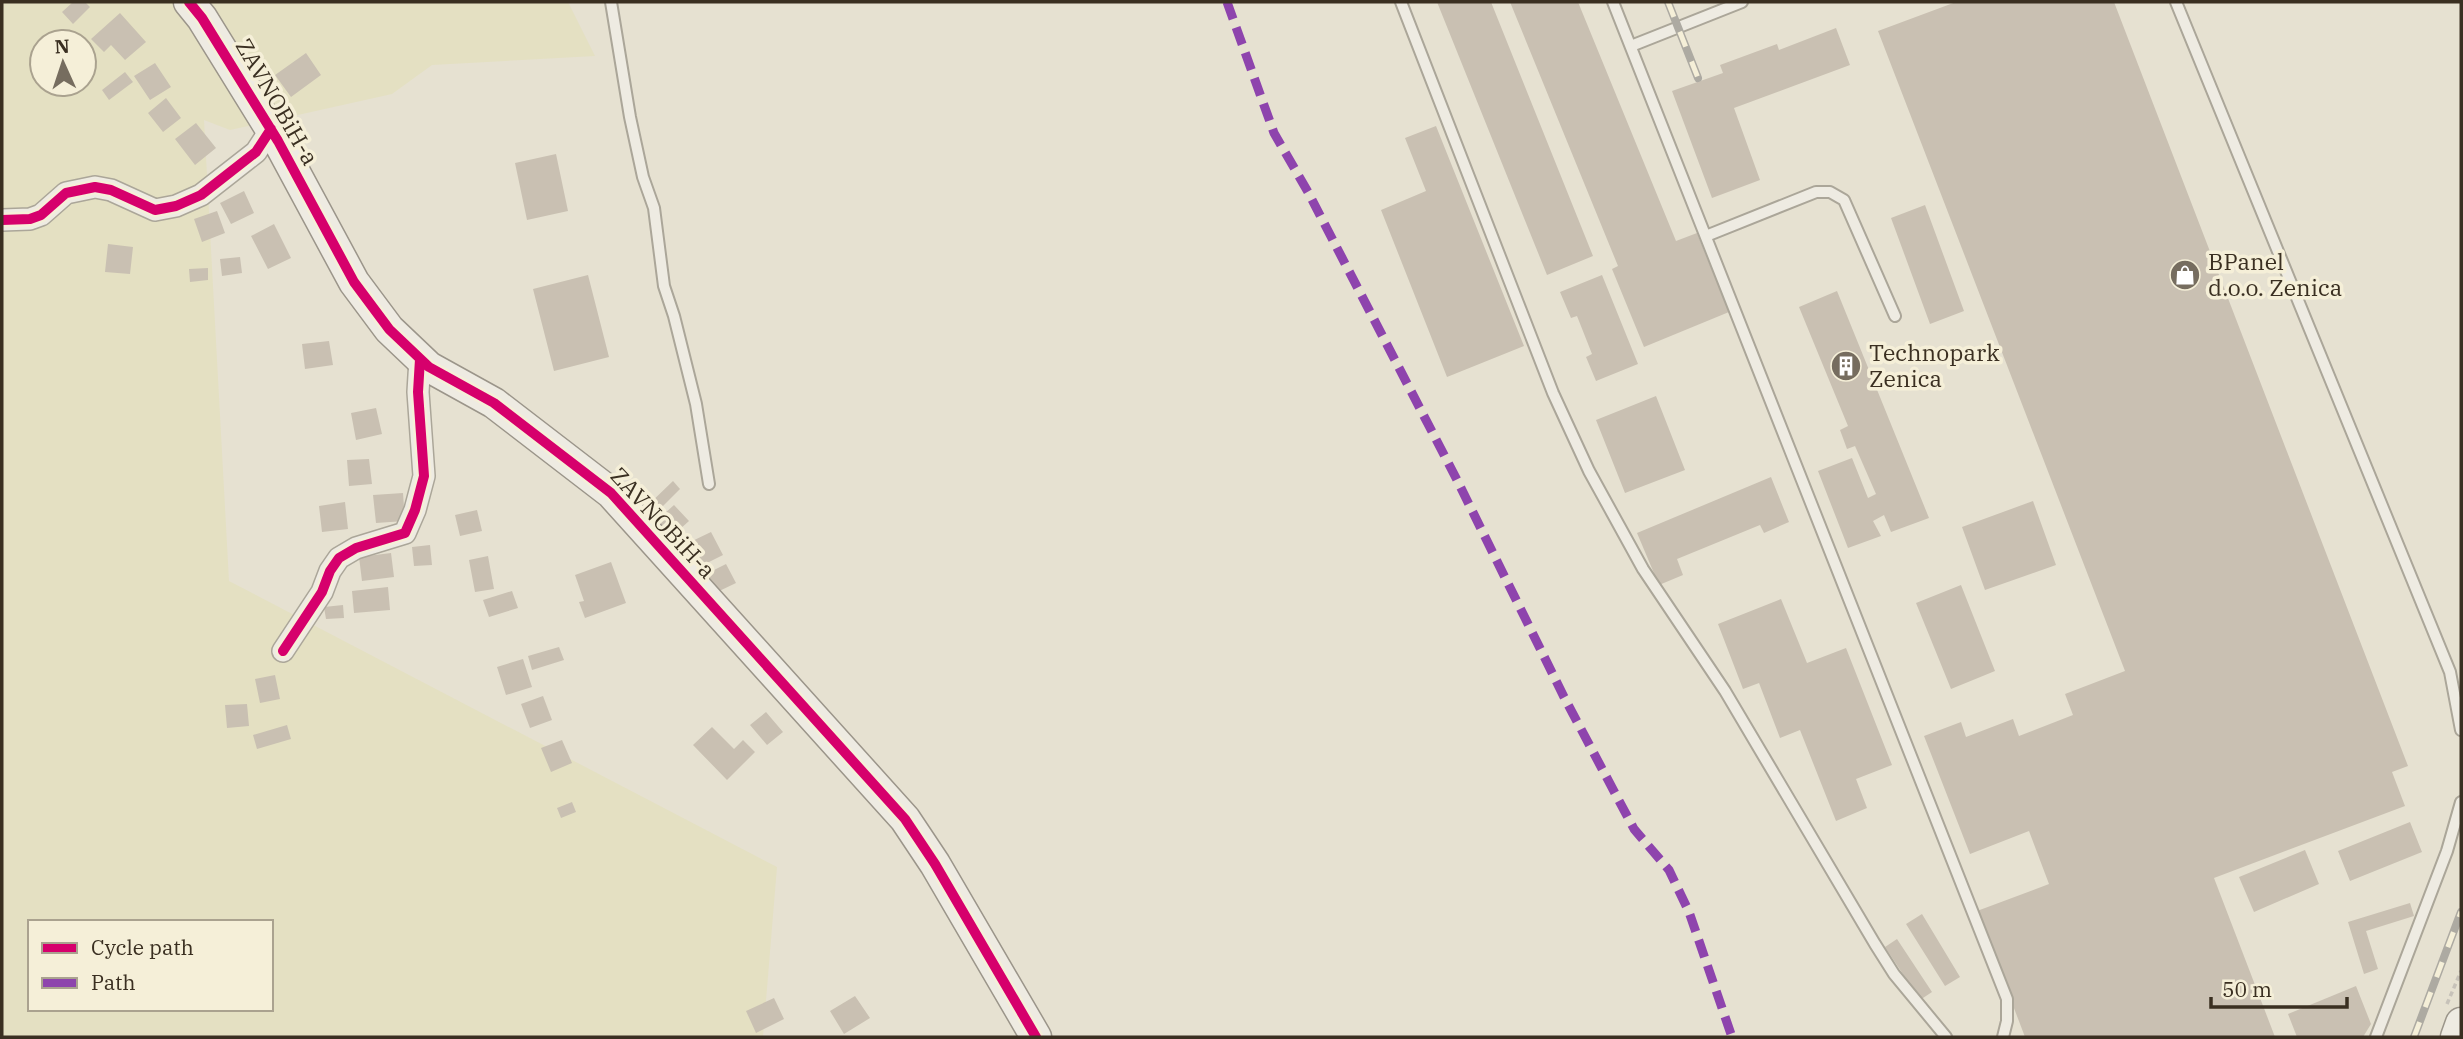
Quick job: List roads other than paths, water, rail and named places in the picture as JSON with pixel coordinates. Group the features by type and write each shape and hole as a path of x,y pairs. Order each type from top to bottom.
{"main road":[{"name":"ZAVNOBiH-a","path":"189,2 202,18 271,129 354,282 389,329 429,368 494,402 611,493 905,819 935,864 1035,1037"},
{"path":"2456,1037 2461,1023"}],"street":[{"path":"2,220 30,219 41,215 66,193 95,187 125,195 155,210 176,206 201,195 256,152 271,129"},
{"path":"283,651 321,592 339,558 356,548 405,533 415,510 424,476 418,392 419,359"}],"lane":[{"path":"611,2 630,117 643,177 654,208 664,286 696,404 709,484"},
{"path":"1401,2 1553,393 1589,471 1643,569 1725,691 1875,944 1894,974 1946,1037"},
{"path":"1613,2 2007,999 2007,1021 2003,1037"},
{"path":"1631,47 1742,2"},
{"path":"2176,2 2450,672 2461,730"},
{"path":"1706,236 1816,192 1830,192 1844,200 1895,316"},
{"path":"2376,1037 2447,851 2461,802"}],"railway":[{"path":"1668,2 1698,78"},
{"path":"2414,1037 2461,912"}],"place":[{"name":"BPanel d.o.o. Zenica","path":"2185,275"},
{"name":"Technopark Zenica","path":"1846,366"}]}
